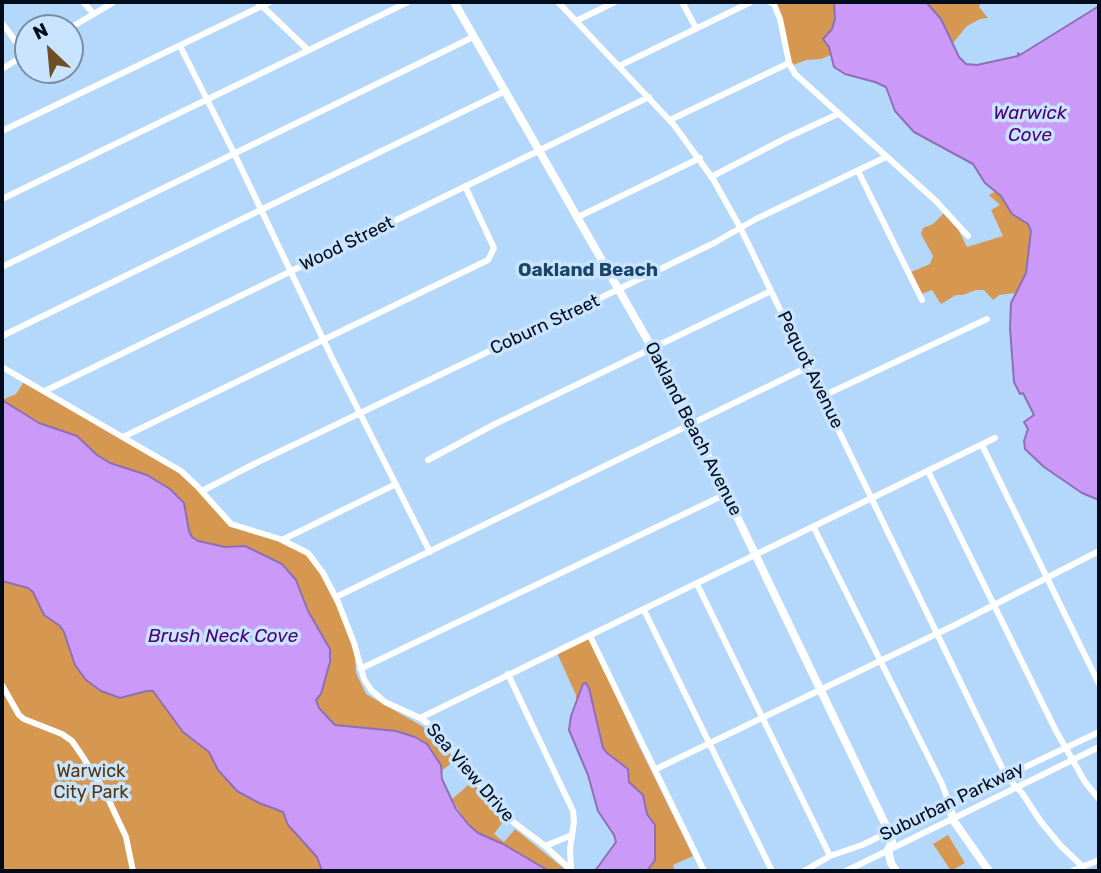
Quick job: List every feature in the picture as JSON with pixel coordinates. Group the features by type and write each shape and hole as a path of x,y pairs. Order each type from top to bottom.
{"street":[{"path":"83,2 94,14"},
{"path":"84,20 114,2"},
{"path":"2,131 180,46 260,4 270,2"},
{"path":"2,199 408,2"},
{"name":"Pequot Avenue","path":"558,2 670,120 711,177 741,229 1006,776 1022,793 1041,822 1083,867"},
{"path":"576,21 615,2"},
{"path":"682,2 696,28"},
{"path":"619,66 751,2"},
{"path":"770,2 774,4 780,19 789,63 801,80 949,214 968,236"},
{"name":"Oakland Beach Avenue","path":"458,3 473,37 653,348 692,424 889,832 892,842 888,850 896,871"},
{"path":"260,4 308,50"},
{"path":"2,23 14,38"},
{"path":"2,267 473,37"},
{"path":"180,46 430,552"},
{"path":"670,120 789,63"},
{"path":"2,336 505,91"},
{"name":"Wood Street","path":"45,391 649,97"},
{"path":"711,177 838,114"},
{"name":"Coburn Street","path":"202,491 886,157"},
{"path":"578,217 699,158"},
{"path":"858,171 922,300"},
{"path":"123,437 484,262 492,253 491,240 465,186"},
{"path":"428,460 495,424 771,291"},
{"path":"823,396 987,319"},
{"name":"Sea View Drive","path":"2,367 181,471 232,524 282,540 307,553 336,597 354,643 360,669 378,698 420,718 448,744 500,812 572,870"},
{"path":"336,597 808,367"},
{"path":"420,718 995,438"},
{"path":"982,445 1099,684"},
{"path":"928,471 1064,748 1099,799"},
{"path":"282,540 396,484"},
{"path":"360,669 726,494"},
{"path":"814,528 947,794 953,820 989,871"},
{"path":"656,769 937,634 1099,551"},
{"path":"697,584 830,856"},
{"path":"644,610 772,871"},
{"path":"590,636 704,871"},
{"path":"508,674 567,796 573,817 570,849 572,870"},
{"path":"2,685 24,719 62,734 72,741 104,790 126,837 133,871"},
{"name":"Suburban Parkway","path":"804,871 830,856 862,845 1099,732"},
{"name":"Suburban Parkway","path":"846,871 1099,747"},
{"path":"545,846 572,835"},
{"path":"1072,871 1099,860"}],"green space":[{"path":"771,2 834,2 835,19 832,29 825,35 831,55 791,66 780,18"},
{"path":"926,2 981,2 979,7 988,18 967,26 953,43 941,19"},
{"path":"996,191 1017,218 1028,224 1031,231 1026,273 1015,293 999,295 993,300 984,290 976,290 956,295 941,304 932,290 922,294 911,272 930,264 933,256 921,234 923,228 933,224 945,212 952,217 967,247 1003,236 991,210 1000,205 989,195"},
{"path":"25,380 188,475 232,524 294,544 321,569 354,641 356,673 366,694 427,729 456,760 441,771 441,765 431,748 396,731 335,725 315,700 330,662 330,649 307,611 299,586 291,574 269,557 245,546 225,547 198,541 189,531 180,498 170,489 147,475 110,463 77,436 39,423 2,400 16,394"},
{"name":"Warwick City Park","path":"2,581 33,592 44,615 64,632 78,670 96,687 120,698 153,691 183,732 209,752 232,786 259,803 283,812 288,825 317,857 322,871 2,871"},
{"path":"590,638 693,856 673,865 675,871 647,871 652,866 655,825 647,814 643,795 629,782 628,769 603,748 589,688 583,684 576,701 576,695 557,653"},
{"path":"472,782 505,819 494,834 504,842 515,829 567,871 549,871 478,833 467,824 452,799"},
{"path":"948,835 965,863 951,871 933,844"}],"water":[{"name":"Warwick Cove","path":"834,2 926,2 941,19 959,57 966,64 977,65 1018,56 1018,53 1020,55 1099,6 1099,500 1082,493 1044,467 1025,449 1024,441 1028,429 1024,422 1034,415 1014,382 1010,328 1011,303 1026,273 1031,231 1028,224 1012,214 1001,196 985,183 973,164 914,132 895,111 886,87 845,74 834,67 829,47 823,39 832,29 835,19"},
{"name":"Brush Neck Cove","path":"2,400 39,423 77,436 110,463 147,475 170,489 184,503 189,531 198,541 225,547 245,546 282,564 296,580 308,611 330,649 330,662 321,694 316,700 319,708 335,725 396,731 427,744 441,765 442,779 456,809 468,824 478,833 549,871 322,871 317,857 288,825 283,812 237,791 218,770 209,752 183,732 153,691 120,698 101,691 86,680 75,665 64,632 44,615 33,592 2,581"},
{"path":"586,683 603,748 628,769 629,782 643,795 647,814 655,825 655,860 647,871 595,871 616,842 598,811 588,775 569,730 571,716 583,684"}],"district":[{"name":"Oakland Beach","path":"588,271"}]}
